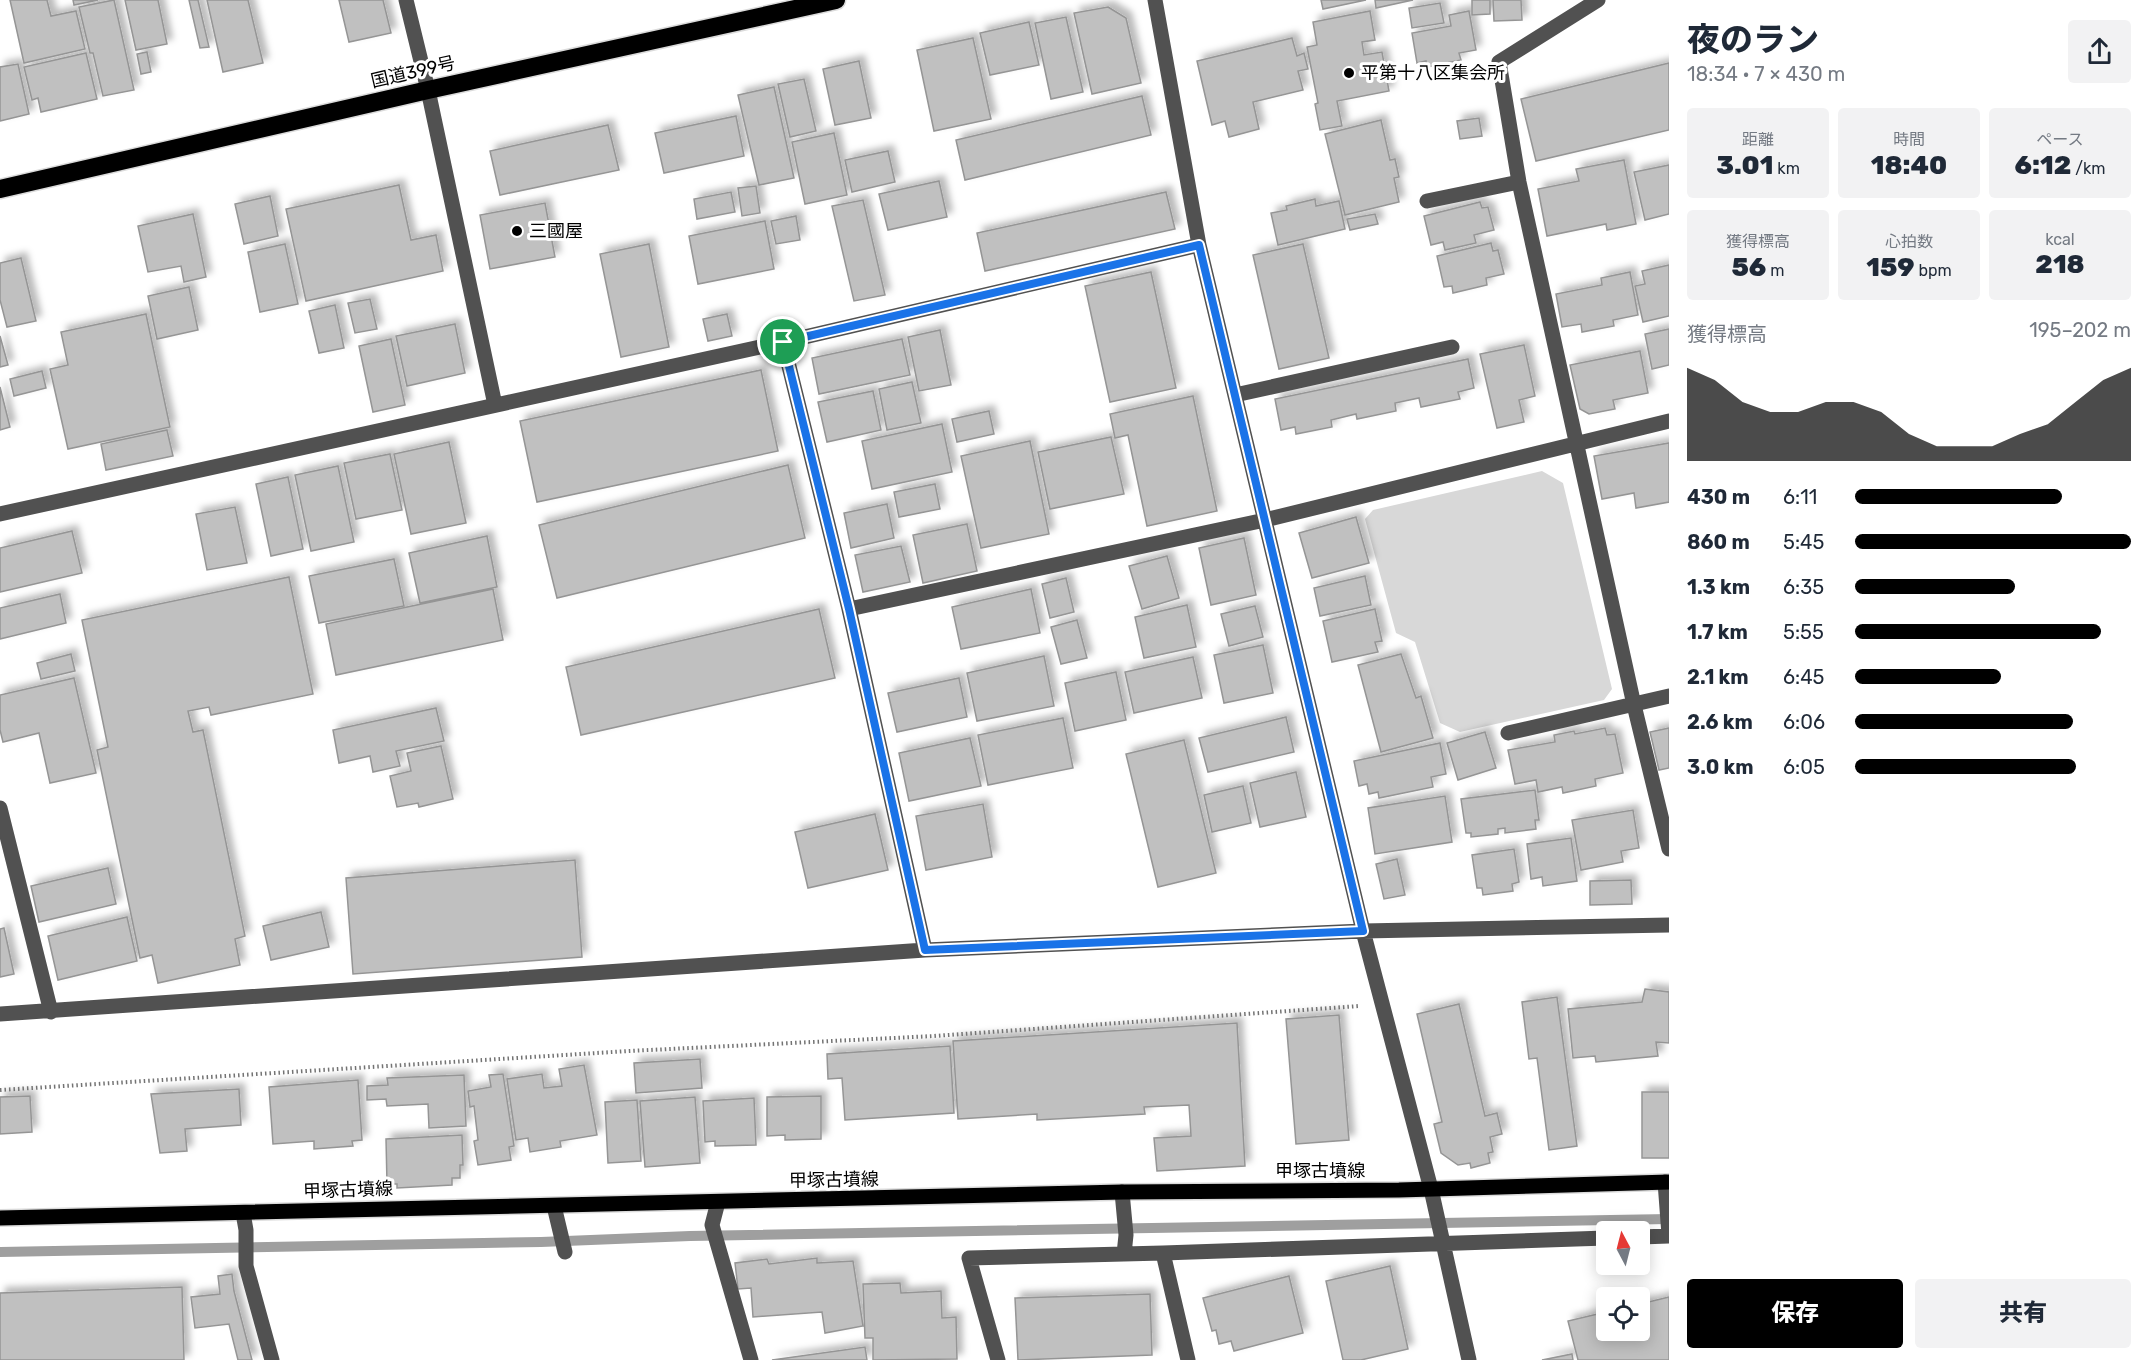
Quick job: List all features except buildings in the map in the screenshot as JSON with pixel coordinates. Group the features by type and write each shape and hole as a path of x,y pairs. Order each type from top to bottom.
{"highway":[{"name":"国道399号","path":"0,189 428,90 836,0"}],"main road":[{"name":"甲塚古墳線","path":"0,1218 1122,1192 1431,1189 1667,1182"}],"street":[{"path":"406,0 428,90 495,405"},
{"path":"1155,0 1199,245 1381,1005 1431,1189 1469,1360"},
{"path":"1598,0 1499,62 1518,182 1634,705 1669,849"},
{"path":"1427,201 1518,182"},
{"path":"0,514 783,342 1199,245"},
{"path":"783,342 849,609 925,950"},
{"path":"1234,395 1452,348"},
{"path":"849,609 1265,520 1669,422"},
{"path":"1508,733 1669,696"},
{"path":"0,807 51,1012"},
{"path":"0,1014 925,950 1363,931 1669,925"},
{"path":"1650,1237 1669,1236 1667,1182"},
{"path":"1122,1192 1126,1235 1124,1254"},
{"path":"718,1202 712,1225 751,1360"},
{"path":"555,1206 565,1252"},
{"path":"243,1213 246,1230 246,1266 272,1360"},
{"path":"998,1360 969,1258 1162,1253 1442,1239 1596,1238"},
{"path":"1162,1253 1188,1360"}],"path":[{"path":"0,1090 630,1051 934,1036 1381,1005"}],"shaded area":[{"path":"1542,471 1563,483 1612,689 1604,700 1460,732 1440,723 1415,642 1396,633 1365,519 1373,510"}],"waterway":[{"path":"0,1252 541,1242 690,1236 1669,1219"}],"place":[{"name":"平第十八区集会所","path":"1349,73"},
{"name":"三國屋","path":"517,231"}],"route":[{"path":"1199,245 1363,931 925,950 849,609 783,342 1199,245"}]}
